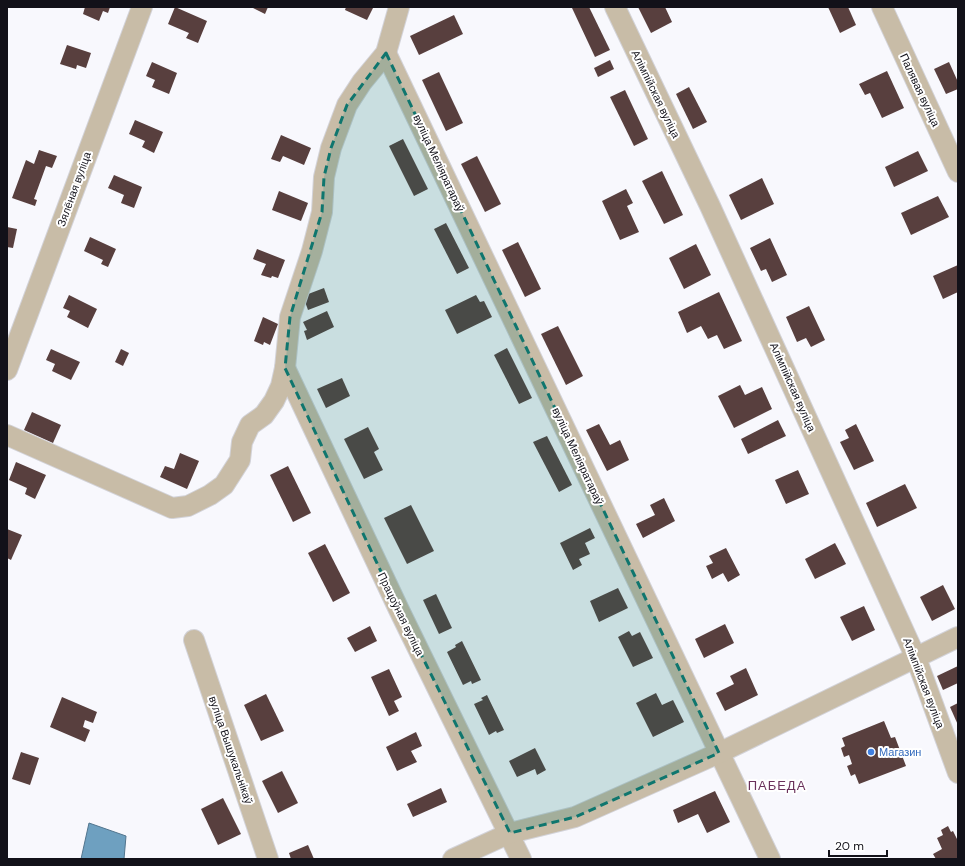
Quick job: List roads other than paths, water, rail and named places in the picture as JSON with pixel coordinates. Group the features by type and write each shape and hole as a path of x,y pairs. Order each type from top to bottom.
{"street":[{"name":"Зялёная вуліца","path":"7,370 142,7"},
{"path":"7,435 172,508 188,506 210,495 224,485 240,460 242,442 250,425 264,415 274,401 281,386 285,368 290,317 312,251 322,212 324,176 330,148 347,105 362,82 386,53 399,7"},
{"name":"Алімпійская вуліца","path":"615,7 710,206 916,658 958,773"},
{"name":"Палявая вуліца","path":"882,7 958,172"},
{"name":"вуліца Меліяратараў","path":"386,53 770,859"},
{"name":"Працоўная вуліца","path":"285,368 400,612 522,859"},
{"path":"453,859 510,833 575,817 719,753 958,637"},
{"name":"вуліца Вышукальнікаў","path":"194,640 268,859"}],"water":[{"path":"89,823 126,836 124,859 81,859"}],"place":[{"name":"Магазин","path":"871,752"}],"district":[{"name":"ПАБЕДА","path":"777,785"}]}
